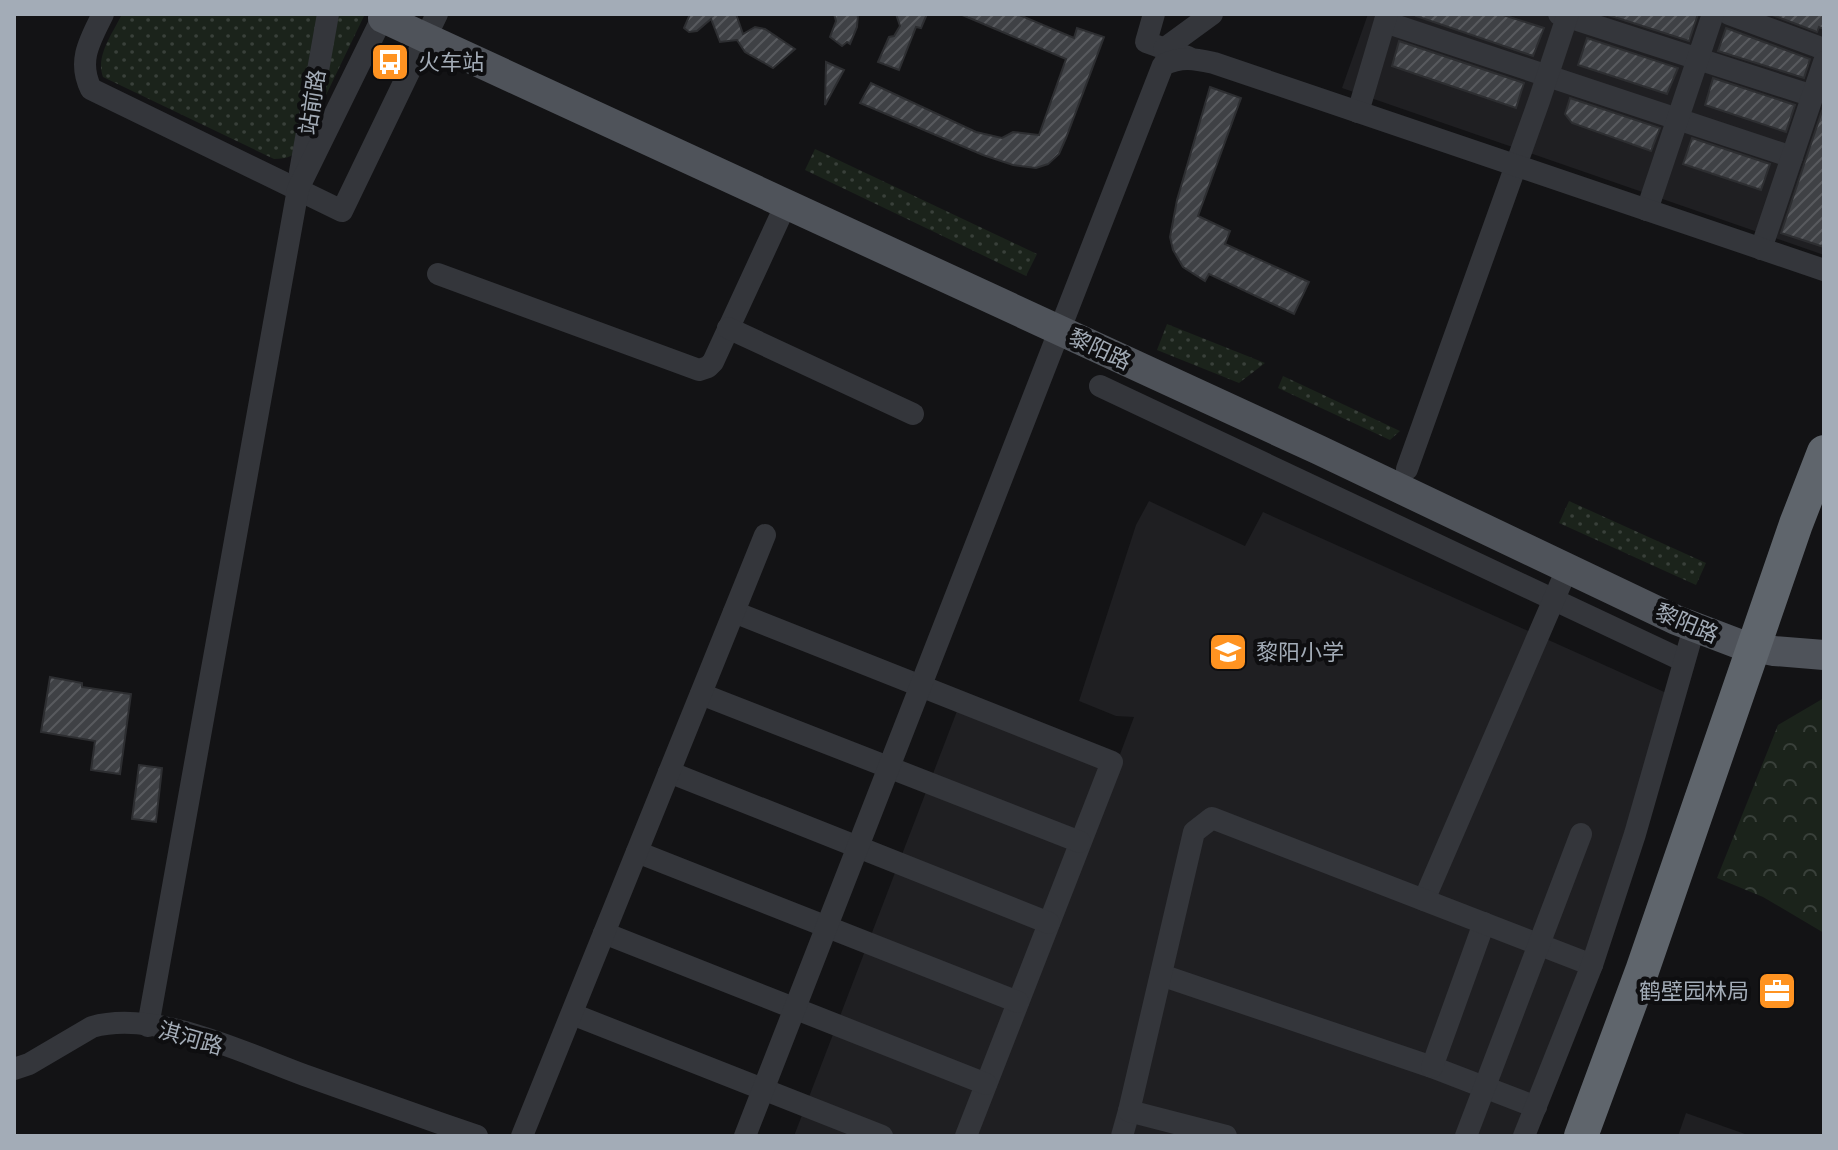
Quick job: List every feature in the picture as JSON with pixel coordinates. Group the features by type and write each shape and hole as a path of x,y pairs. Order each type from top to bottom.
{"highway":[{"path":"1604,1136 1662,978 1824,452"},
{"path":"1581,1136 1767,639 1824,510"}],"main road":[{"name":"黎阳路","path":"383,16 430,21 1062,320 1319,450 1694,628 1767,639 1824,655"},
{"name":"黎阳路","path":"430,21 786,204 1407,469 1767,639 1824,634"}],"street":[{"path":"103,14 83,61 84,76 91,89 342,211 430,21"},
{"name":"站前路","path":"148,1026 328,14"},
{"path":"1154,14 1146,42 1164,49 1214,63 1824,270"},
{"path":"1164,49 1212,14"},
{"path":"1647,210 1713,14"},
{"path":"1729,14 1824,49"},
{"path":"1407,469 1548,75 1565,15 1813,96"},
{"path":"298,189 383,16"},
{"path":"1358,112 1386,18 1792,157"},
{"path":"745,1136 1163,65 1189,57"},
{"path":"1761,249 1824,62"},
{"path":"438,274 699,370 713,362 786,204"},
{"path":"728,328 913,414"},
{"path":"1100,386 1682,660"},
{"path":"522,1136 765,535"},
{"path":"1424,900 1567,569"},
{"path":"734,612 1112,762 966,1136"},
{"path":"1524,1136 1592,965 1635,834 1682,660 1694,628"},
{"path":"701,694 1080,842"},
{"path":"669,772 1049,923"},
{"path":"1122,1136 1194,832 1212,818 1592,965"},
{"path":"1466,1136 1581,834"},
{"path":"637,852 1018,1002"},
{"path":"1432,1067 1484,923"},
{"path":"604,933 986,1084"},
{"path":"1161,975 1432,1067 1536,1107"},
{"path":"572,1014 882,1136"},
{"path":"14,1069 29,1064 92,1027 120,1023 148,1026"},
{"name":"淇河路","path":"148,1026 173,1044 432,1136"},
{"name":"淇河路","path":"148,1026 178,1030 477,1136"},
{"path":"1129,1111 1226,1136"}],"shaded area":[{"path":"1368,14 1824,14 1824,255 1342,88"},
{"path":"1149,501 1245,546 1263,512 1682,700 1530,1136 794,1136 962,698 1119,757 1134,717 1116,716 1079,701 1136,525"},
{"path":"1686,1113 1745,1134 1678,1136"}],"green space":[{"path":"122,14 365,14 302,145 290,156 274,159 103,77 103,53"},
{"path":"815,149 1037,254 1026,276 805,170"},
{"path":"1167,324 1265,363 1239,383 1157,350"},
{"path":"1283,376 1400,431 1390,440 1278,388"},
{"path":"1569,501 1706,563 1696,585 1559,523"},
{"path":"1824,698 1824,933 1763,897 1717,878 1778,725"}],"building":[{"path":"690,14 736,14 743,34 755,27 765,29 795,49 773,68 745,52 737,40 720,42 711,19 697,31 689,32 684,28"},
{"path":"834,14 858,14 850,44 847,42 842,46 830,37 836,21"},
{"path":"896,14 927,14 921,28 916,27 899,70 878,62 889,37 894,36 900,26"},
{"path":"960,14 1017,14 1074,38 1077,28 1104,37 1059,154 1048,164 1036,168 1013,165 860,103 871,83 976,132 1002,138 1013,132 1039,135 1066,59"},
{"path":"1417,14 1500,14 1544,28 1533,56"},
{"path":"1605,14 1698,14 1689,41"},
{"path":"1770,14 1824,14 1824,29 1819,27 1817,32"},
{"path":"1726,28 1810,59 1804,78 1718,51"},
{"path":"1587,38 1678,68 1667,94 1578,65"},
{"path":"1399,41 1524,83 1516,108 1392,66"},
{"path":"826,62 844,70 825,105"},
{"path":"1713,78 1795,105 1786,132 1705,105"},
{"path":"1210,87 1241,98 1198,216 1230,231 1225,244 1309,282 1294,314 1209,274 1205,281 1183,267 1173,250 1170,237 1177,200"},
{"path":"1570,98 1660,128 1651,151 1572,123 1565,114"},
{"path":"1824,112 1824,247 1781,233"},
{"path":"1692,138 1770,164 1761,190 1683,164"},
{"path":"50,677 82,683 82,687 131,694 120,774 91,770 95,741 41,732"},
{"path":"139,765 162,768 156,822 132,819"}],"place":[{"name":"火车站","path":"390,62"},
{"name":"黎阳小学","path":"1228,652"},
{"name":"鹤壁园林局","path":"1777,991"}]}
